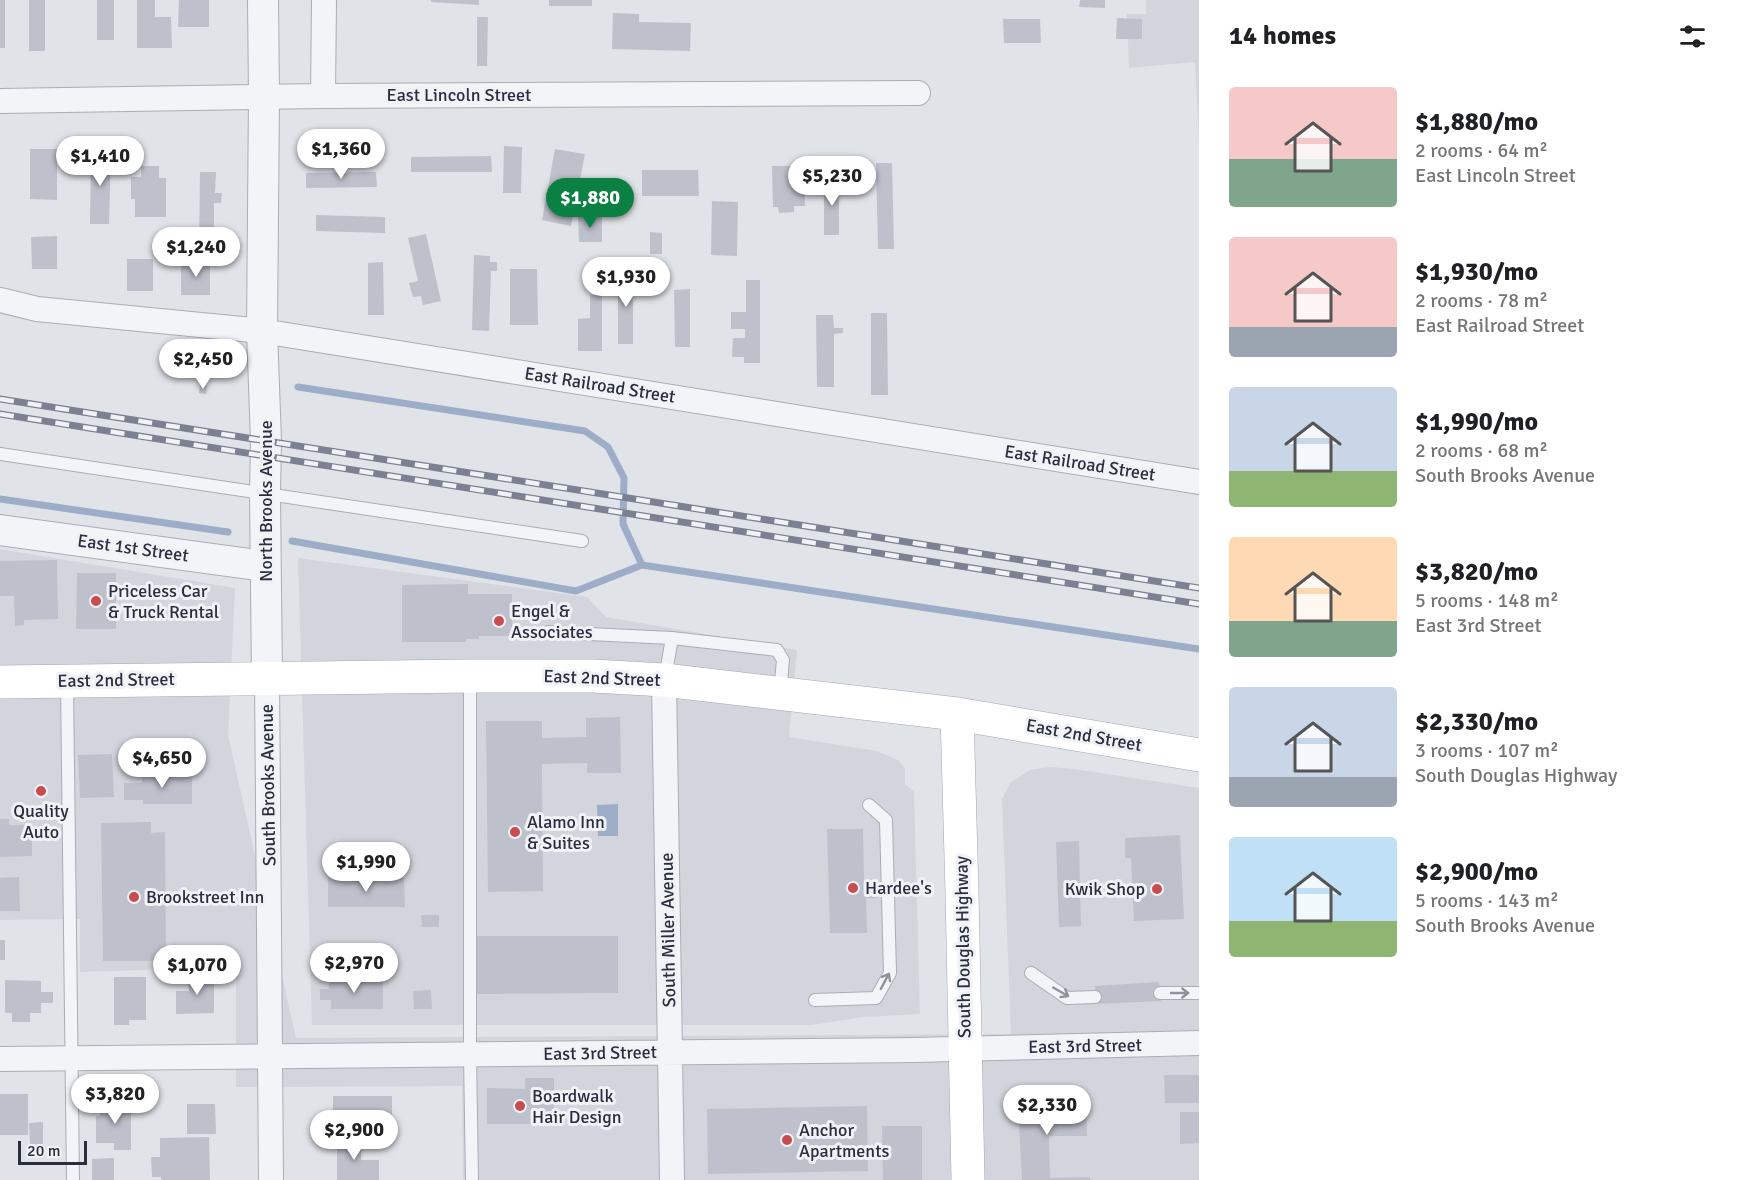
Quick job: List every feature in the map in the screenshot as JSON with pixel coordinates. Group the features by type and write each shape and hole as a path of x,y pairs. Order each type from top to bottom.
{"main road":[{"name":"East 2nd Street","path":"0,682 470,676 594,676 664,680 957,714 1199,755"},
{"name":"South Douglas Highway","path":"957,714 968,1180"}],"street":[{"name":"North Brooks Avenue","path":"263,0 262,331 266,441 267,678"},
{"path":"323,96 324,0"},
{"name":"East Lincoln Street","path":"0,101 264,96 918,93"},
{"name":"East Railroad Street","path":"0,300 37,309 262,331 1199,482"},
{"name":"East 1st Street","path":"0,530 265,566"},
{"name":"South Brooks Avenue","path":"267,678 272,1180"},
{"name":"South Miller Avenue","path":"664,680 672,1180"},
{"name":"East 3rd Street","path":"0,1059 966,1049 1199,1044"}],"lane":[{"path":"0,454 582,541"},
{"path":"548,632 672,638 777,650 783,660 780,692"},
{"path":"664,680 672,638"},
{"path":"470,676 472,1180"},
{"path":"67,681 73,1180"},
{"path":"815,1000 876,998 890,973 886,820 869,805"},
{"path":"1031,973 1066,998 1095,997"},
{"path":"1160,993 1199,993"}],"shaded area":[{"path":"1146,0 1199,0 1199,141 1195,62 1129,68 1127,14 1146,14"},
{"path":"0,549 235,588 228,735 296,1038 1011,1034 1002,799 1010,783 1030,770 1050,767 1199,788 1199,1180 463,1180 462,1086 236,1087 236,967 80,972 80,919 0,920"},
{"path":"298,558 587,597 606,617 797,650 789,737 877,751 900,761 905,769 905,784 914,792 920,1014 863,1017 812,1025 312,1025"}],"water":[{"path":"618,804 618,836 598,836 597,805"}],"building":[{"path":"0,0 5,0 5,48 0,48"},
{"path":"29,0 45,0 45,51 29,51"},
{"path":"97,0 114,0 114,40 97,40"},
{"path":"137,0 155,0 155,17 171,17 172,48 137,48"},
{"path":"179,0 209,0 209,27 178,27"},
{"path":"431,0 479,0 479,5 431,2"},
{"path":"549,0 592,0 592,6 549,6"},
{"path":"1080,0 1105,0 1105,8 1079,7"},
{"path":"613,13 639,14 639,22 691,23 690,51 612,49"},
{"path":"477,17 488,17 487,66 477,66"},
{"path":"1117,18 1142,19 1142,39 1116,39"},
{"path":"1003,19 1040,19 1041,43 1004,43"},
{"path":"504,146 522,147 521,193 503,193"},
{"path":"30,149 57,149 57,200 30,199"},
{"path":"555,149 585,154 571,226 542,220"},
{"path":"91,151 111,152 109,224 90,224"},
{"path":"491,156 492,172 411,172 411,157"},
{"path":"876,163 892,163 894,249 878,249"},
{"path":"141,166 159,166 159,178 166,178 166,217 135,217 135,199 131,199 131,177 141,177"},
{"path":"772,166 791,166 791,174 804,173 805,206 794,206 794,212 779,213 778,207 773,207"},
{"path":"642,170 698,170 699,196 642,196"},
{"path":"200,172 216,172 215,193 222,193 221,203 214,203 214,253 199,253"},
{"path":"376,172 377,187 306,188 306,173"},
{"path":"824,180 839,180 839,235 824,235"},
{"path":"712,201 738,202 737,256 711,255"},
{"path":"316,215 385,217 385,233 316,231"},
{"path":"602,216 602,242 579,242 578,217"},
{"path":"650,232 662,233 662,254 650,254"},
{"path":"426,234 441,301 423,305 421,296 413,297 409,283 418,281 408,238"},
{"path":"57,236 57,269 32,269 31,237"},
{"path":"474,255 490,256 490,262 497,262 497,271 491,271 489,331 472,330"},
{"path":"127,259 153,259 153,291 127,291"},
{"path":"181,262 210,262 210,295 181,295"},
{"path":"383,262 384,315 368,315 368,263"},
{"path":"510,269 537,269 538,325 510,325"},
{"path":"618,273 633,273 633,344 618,344"},
{"path":"746,280 760,280 760,363 744,363 744,357 732,357 733,338 745,338 745,329 731,329 731,312 746,312"},
{"path":"690,289 690,347 675,347 674,290"},
{"path":"590,295 602,295 602,351 578,351 578,319 590,318"},
{"path":"871,313 887,313 888,395 871,395"},
{"path":"816,315 833,315 834,328 843,328 843,333 834,334 834,387 817,387"},
{"path":"200,385 207,386 206,394 199,393"},
{"path":"57,560 58,619 24,620 24,625 15,626 14,596 0,596 0,561"},
{"name":"Priceless Car & Truck Rental","path":"77,573 116,573 116,629 76,629"},
{"path":"468,584 468,594 512,594 512,636 479,636 479,639 466,639 466,642 402,642 402,585"},
{"name":"Alamo Inn & Suites","path":"620,717 621,773 587,773 587,763 542,764 543,891 488,892 486,721 542,721 542,738 586,737 586,718"},
{"path":"112,754 114,797 80,798 78,755"},
{"path":"142,772 192,772 192,804 143,804 143,800 124,800 124,783 142,783"},
{"path":"0,819 9,819 9,825 32,825 32,856 0,857"},
{"name":"Brookstreet Inn","path":"151,822 151,833 165,832 166,961 103,961 101,823"},
{"name":"Hardee's","path":"827,829 863,829 864,879 877,879 877,898 866,898 867,933 830,933"},
{"name":"Kwik Shop","path":"1180,835 1184,919 1134,921 1131,858 1125,858 1125,838"},
{"path":"1079,841 1081,926 1059,927 1056,842"},
{"path":"19,877 20,911 0,911 0,878"},
{"path":"328,878 404,878 405,907 328,907"},
{"path":"421,915 439,915 439,927 422,927"},
{"path":"476,936 618,936 618,993 476,994"},
{"path":"0,940 5,940 5,960 0,960"},
{"path":"188,976 214,976 214,1013 176,1014 176,991 189,991"},
{"path":"114,977 146,977 146,1020 129,1020 129,1025 114,1025"},
{"path":"5,980 41,981 41,992 53,992 53,1003 41,1003 41,1013 30,1013 30,1022 12,1022 12,1013 5,1013"},
{"path":"329,980 383,980 383,1009 331,1009 331,1000 320,1000 320,989 329,989"},
{"path":"1159,982 1161,1001 1096,1004 1095,986"},
{"path":"431,990 432,1009 414,1009 413,991"},
{"path":"1164,1075 1199,1075 1199,1103 1165,1103"},
{"name":"Boardwalk Hair Design","path":"525,1078 554,1078 554,1124 487,1124 487,1088 525,1089"},
{"path":"0,1094 28,1094 28,1135 0,1135"},
{"path":"333,1096 392,1096 392,1129 333,1129"},
{"path":"106,1100 120,1100 120,1107 131,1107 131,1150 114,1150 114,1143 96,1143 96,1116 100,1116 100,1105 106,1105"},
{"path":"187,1104 215,1104 216,1134 187,1134"},
{"path":"1086,1105 1087,1136 1049,1136 1050,1178 1090,1177 1090,1180 1022,1180 1018,1106"},
{"name":"Anchor Apartments","path":"867,1106 868,1171 708,1174 707,1109"},
{"path":"1180,1112 1199,1112 1199,1143 1180,1144"},
{"path":"43,1122 43,1144 30,1144 29,1123"},
{"path":"882,1126 922,1126 922,1180 883,1180"},
{"path":"337,1135 361,1135 361,1160 379,1160 379,1180 337,1180"},
{"path":"209,1137 210,1180 161,1180 161,1177 152,1177 151,1157 160,1157 160,1138"},
{"path":"114,1158 114,1180 92,1180 92,1159"}],"waterway":[{"path":"298,387 585,431 608,447 624,478 623,524 642,565 1199,649"},
{"path":"0,499 228,532"},
{"path":"292,541 576,591 642,565"}],"railway":[{"path":"0,399 1199,588"},
{"path":"0,414 1199,604"}],"place":[{"name":"Priceless Car & Truck Rental","path":"96,601"},
{"name":"Engel & Associates","path":"499,621"},
{"name":"Quality Auto","path":"41,791"},
{"name":"Alamo Inn & Suites","path":"515,832"},
{"name":"Hardee's","path":"853,888"},
{"name":"Kwik Shop","path":"1157,889"},
{"name":"Brookstreet Inn","path":"134,897"},
{"name":"Boardwalk Hair Design","path":"520,1106"},
{"name":"Anchor Apartments","path":"787,1140"}]}
